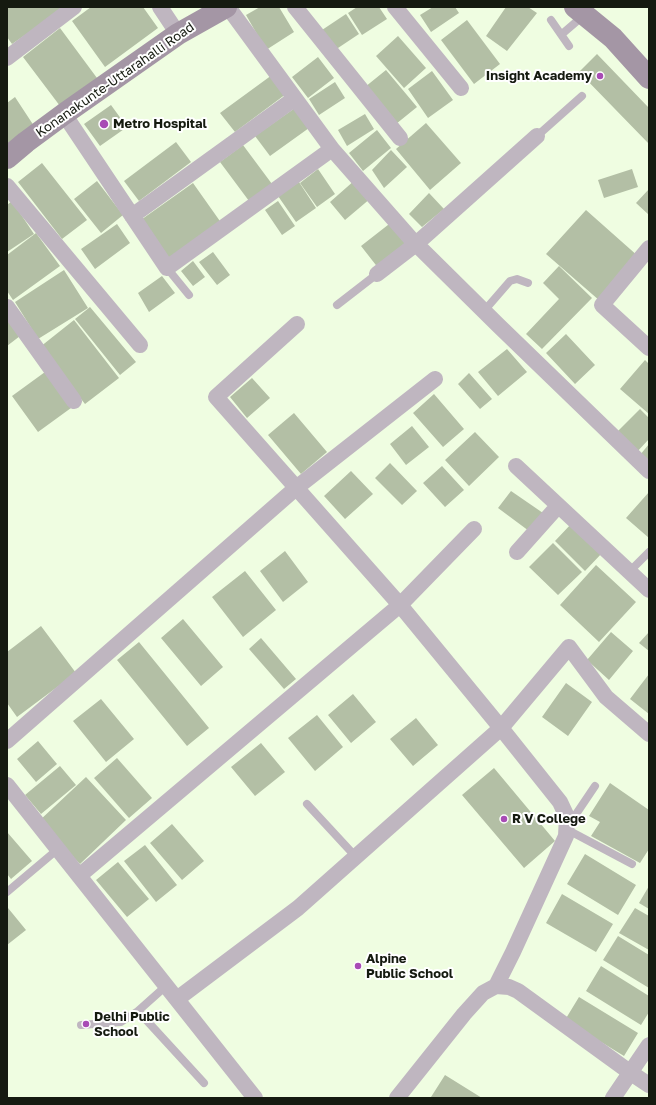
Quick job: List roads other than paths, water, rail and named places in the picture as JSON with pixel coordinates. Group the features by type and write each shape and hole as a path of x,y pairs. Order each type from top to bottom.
{"main road":[{"name":"Konanakunte-Uttarahalli Road","path":"7,158 64,114 178,34 227,7"},
{"path":"580,11 613,38 649,78"}],"street":[{"path":"7,58 74,7"},
{"path":"160,7 178,34"},
{"path":"227,7 332,149 416,244 649,471"},
{"path":"295,7 400,138"},
{"path":"395,7 461,88"},
{"path":"132,216 294,98"},
{"path":"64,114 167,268 332,149"},
{"path":"377,274 416,244 537,136"},
{"path":"7,186 140,345"},
{"path":"649,248 602,305 649,348"},
{"path":"7,307 74,401"},
{"path":"296,324 216,397 400,605 560,802 567,817 566,836 556,860 496,986"},
{"path":"7,741 296,488 435,379"},
{"path":"516,466 649,590"},
{"path":"517,552 558,506"},
{"path":"79,876 400,605 474,529"},
{"path":"177,1000 298,908 501,728 569,647 606,697 649,734"},
{"path":"7,786 255,1098"},
{"path":"397,1098 464,1014 483,993 496,986 508,987 518,991 649,1085"},
{"path":"613,1098 649,1045"}],"lane":[{"path":"562,34 580,11"},
{"path":"551,20 569,46"},
{"path":"537,136 582,96"},
{"path":"167,268 189,295"},
{"path":"337,305 377,274"},
{"path":"484,311 510,281 517,279 528,283"},
{"path":"629,572 649,552"},
{"path":"595,786 566,829 632,864"},
{"path":"307,804 356,857"},
{"path":"7,892 58,849"},
{"path":"81,1025 121,1022 138,1011 166,986"},
{"path":"138,1011 204,1083"}],"place":[{"name":"Insight Academy","path":"600,76"},
{"name":"Metro Hospital","path":"104,124"},
{"name":"R V College","path":"504,819"},
{"name":"Alpine Public School","path":"358,966"},
{"name":"Delhi Public School","path":"86,1024"}]}
